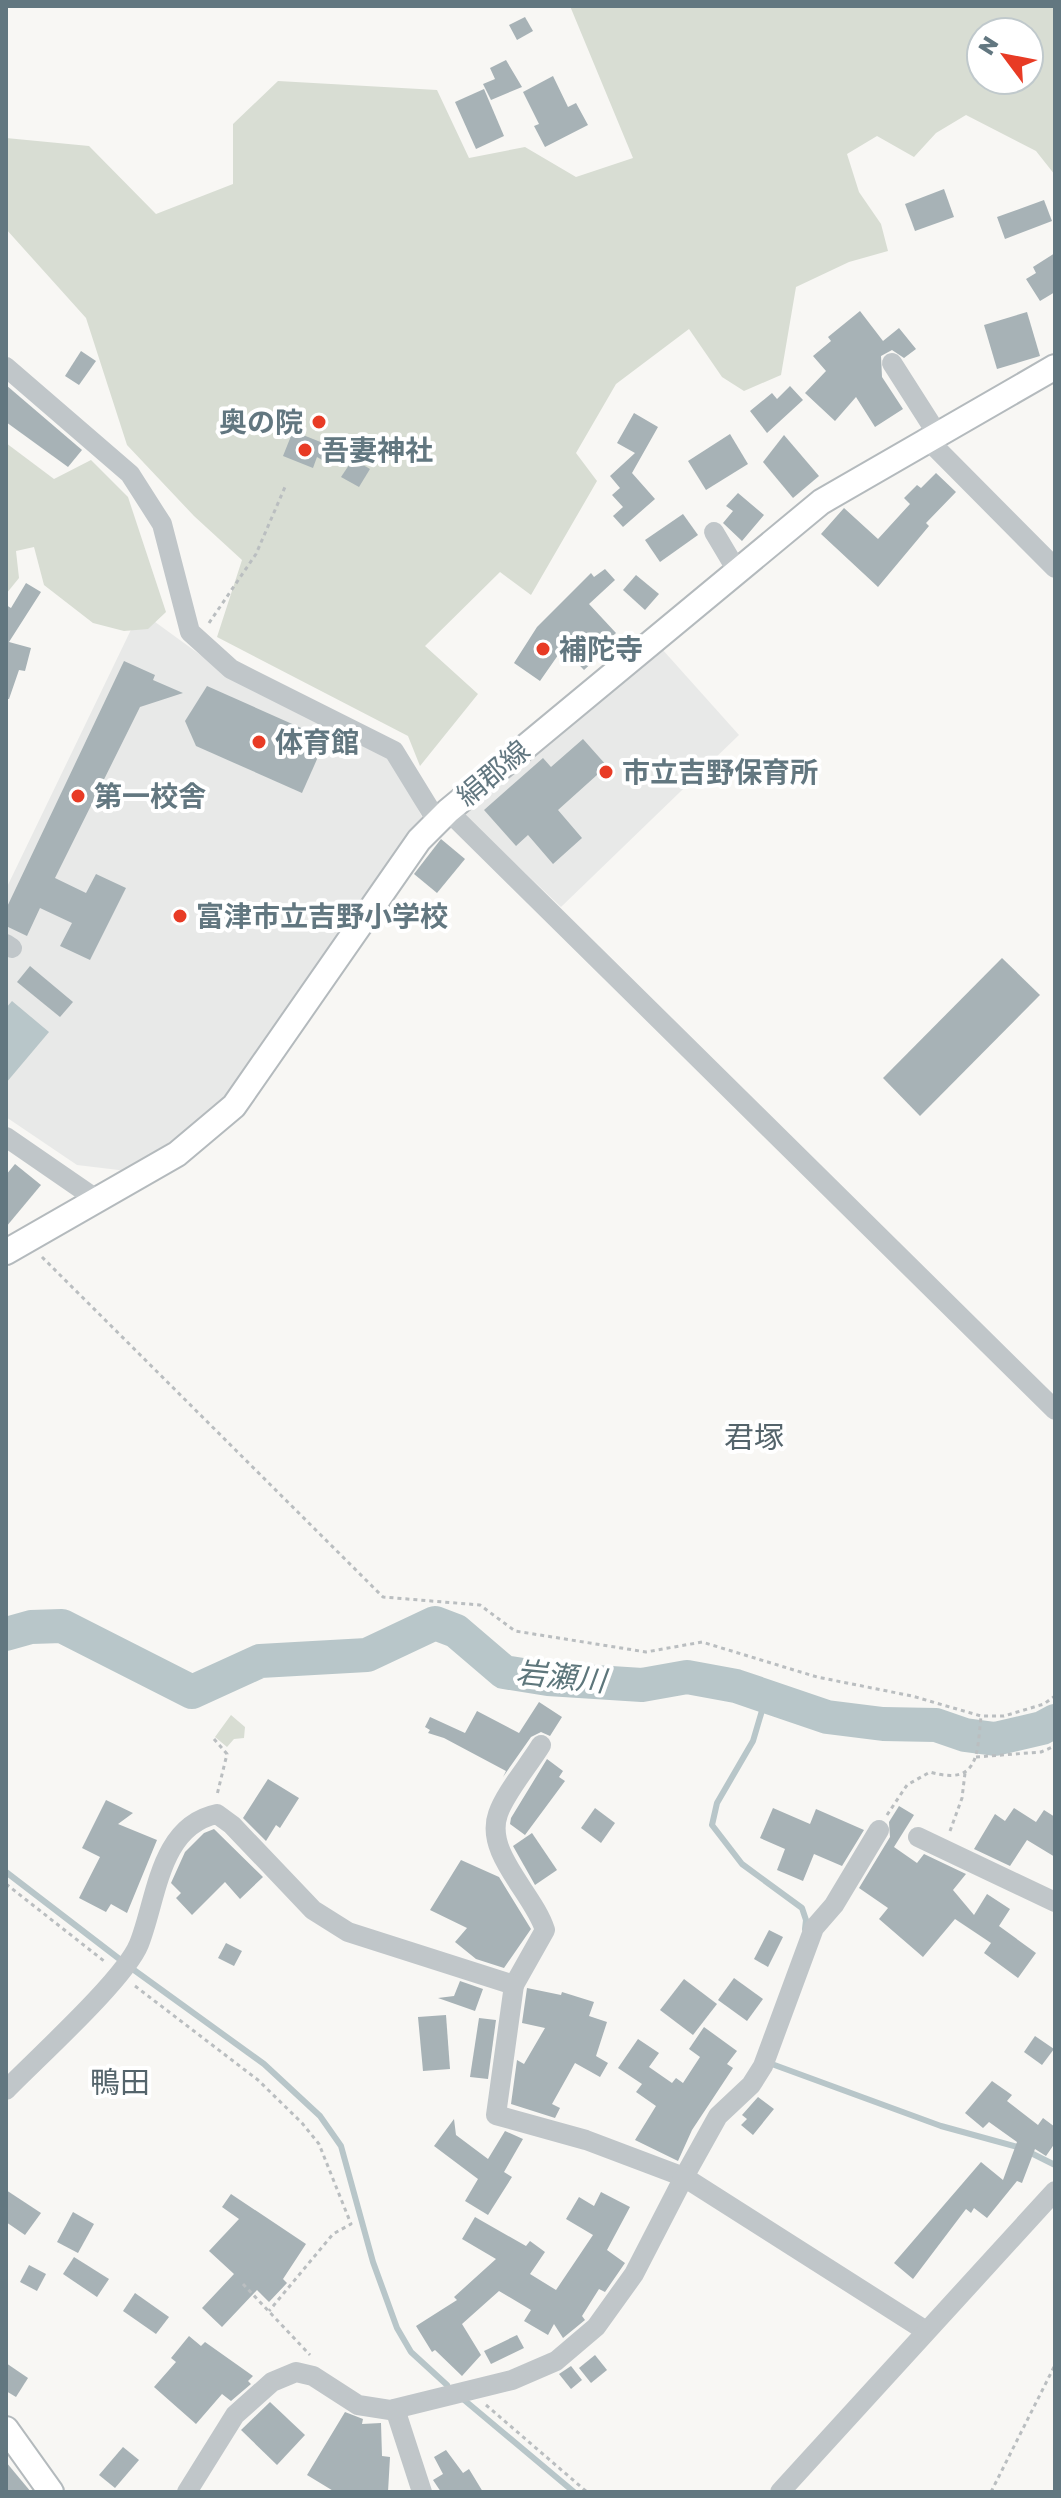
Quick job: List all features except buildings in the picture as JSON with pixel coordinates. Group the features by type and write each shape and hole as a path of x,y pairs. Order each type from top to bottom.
{"main road":[{"name":"絹郡線","path":"16,1246 177,1154 234,1106 419,840 442,816 736,569 821,502 931,435 1055,367"},
{"path":"6,2429 51,2492"}],"street":[{"path":"892,363 931,435 1055,568"},
{"path":"6,367 130,474 146,496 162,524 190,632 231,669 394,751 442,816 1055,1410"},
{"path":"714,532 736,569"},
{"path":"6,1137 96,1199"},
{"path":"541,1745 498,1814 495,1842 538,1908 545,1930 514,1985 496,2115 586,2140 684,2177 926,2331"},
{"path":"6,2090 124,1967 138,1947 161,1871 177,1839 199,1817 217,1814 232,1825 313,1910 348,1932 514,1985"},
{"path":"187,2492 235,2415 272,2382 296,2372 305,2374 358,2405 395,2409 512,2380 556,2361 596,2327 634,2274 718,2116 751,2085 766,2058 814,1928 834,1905 879,1830"},
{"path":"918,1837 944,1847 1003,1880 1055,1902"},
{"path":"780,2492 1054,2195"},
{"path":"395,2409 422,2492"}],"path":[{"path":"198,639 256,554 285,487"},
{"path":"16,1246 383,1597 480,1605 515,1631 646,1652 702,1642 817,1677 912,1696 981,1716 1004,1716 1044,1704 1055,1696"},
{"path":"944,1847 962,1798 965,1773 977,1754 981,1716"},
{"path":"212,1815 227,1754 214,1739"},
{"path":"977,1754 1041,1752 1055,1746"},
{"path":"897,1797 907,1785 930,1772 947,1777 965,1773"},
{"path":"6,1884 124,1967 258,2080 319,2144 351,2224 333,2234 269,2311"},
{"path":"243,2284 310,2354 305,2374"},
{"path":"991,2492 1055,2365"},
{"path":"473,2390 492,2413 587,2492"}],"shaded area":[{"path":"570,6 1055,6 1055,175 1036,151 966,115 936,133 914,157 877,136 847,154 859,192 881,224 888,251 849,262 796,287 781,375 744,391 722,377 689,329 616,384 576,453 597,481 531,595 500,572 425,646 478,694 420,766 408,736 217,637 242,560 194,516 127,445 86,318 6,229 6,138 89,146 156,214 233,184 233,124 278,81 437,90 469,158 525,147 576,177 633,158"},
{"path":"6,443 54,479 91,460 128,497 166,612 148,629 124,631 93,623 44,585 34,547 16,551 19,578 6,594"},
{"name":"富津市立吉野小学校","path":"140,611 228,675 393,760 422,817 245,1078 216,1110 127,1171 77,1165 6,1117 6,889"},
{"name":"市立吉野保育所","path":"662,649 739,735 561,907 466,817 465,809"},
{"path":"12,1001 49,1032 6,1083 6,1008"},
{"path":"231,1715 245,1727 244,1738 234,1739 227,1747 215,1737"}],"waterway":[{"name":"岩瀬川","path":"6,1634 31,1627 62,1626 192,1692 260,1661 367,1655 435,1623 456,1631 504,1672 548,1679 642,1685 687,1677 736,1686 827,1717 883,1724 936,1725 965,1735 995,1739 1042,1728 1055,1721"},
{"path":"766,1697 753,1741 717,1803 712,1825 742,1864 802,1908 805,1929"},
{"path":"6,1872 122,1961"},
{"path":"134,1970 264,2064 320,2116 341,2146 373,2262 397,2328 411,2352 447,2385"},
{"path":"769,2063 941,2126 1021,2148 1055,2165"},
{"path":"463,2399 574,2492"}],"place":[{"name":"奥の院","path":"319,422"},
{"name":"吾妻神社","path":"305,450"},
{"name":"補陀寺","path":"543,649"},
{"name":"体育館","path":"259,742"},
{"name":"市立吉野保育所","path":"606,772"},
{"name":"第一校舎","path":"78,796"},
{"name":"富津市立吉野小学校","path":"180,916"}],"district":[{"name":"君塚","path":"754,1438"},
{"name":"鴨田","path":"120,2083"}]}
